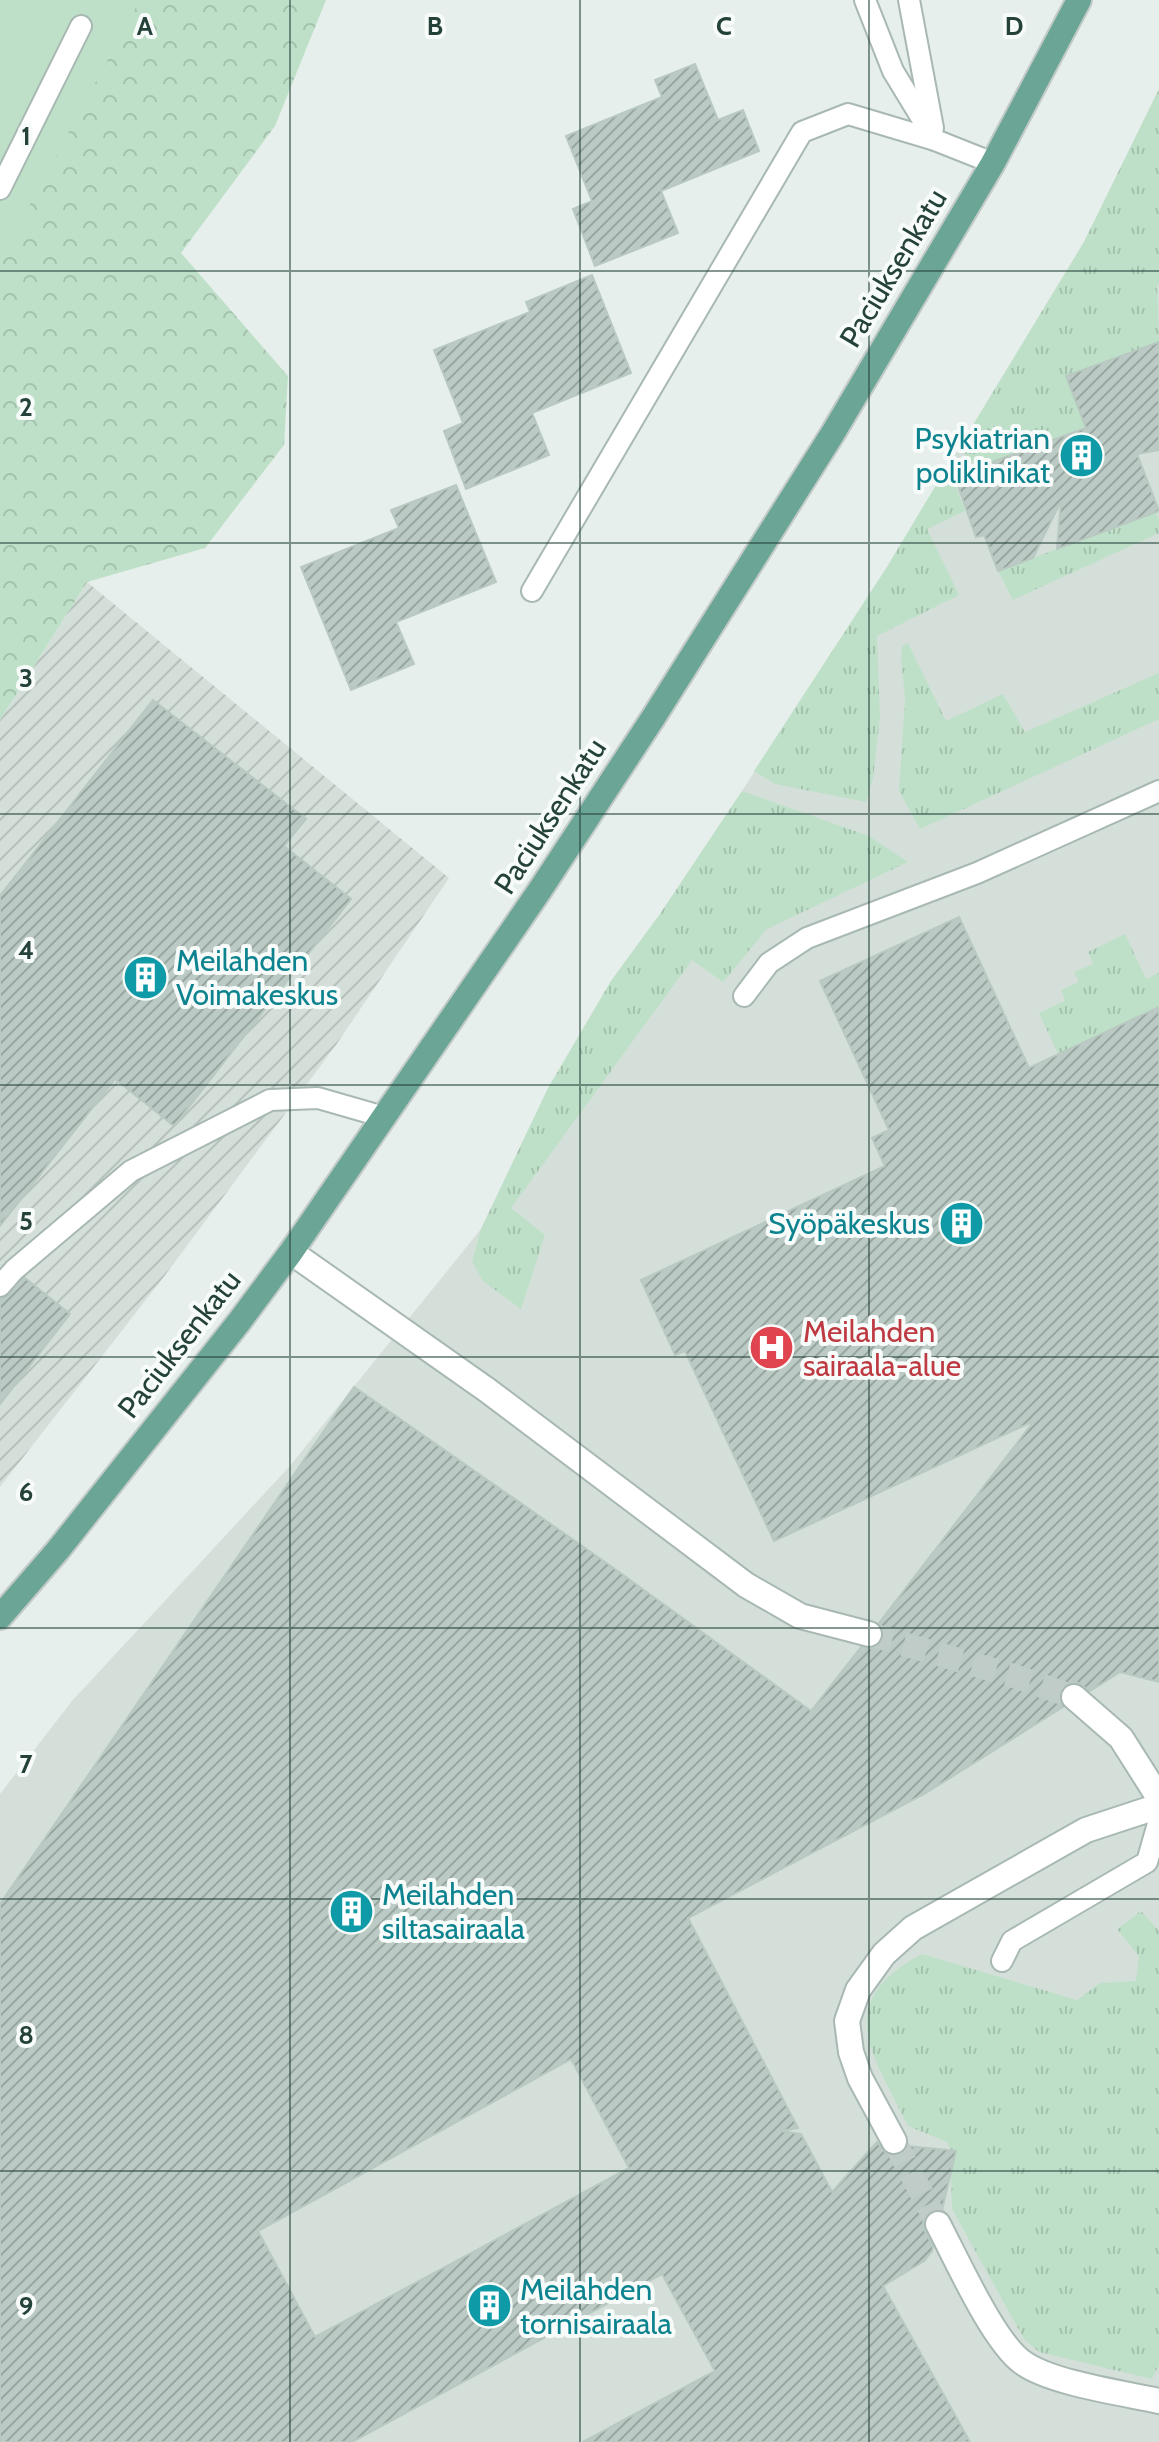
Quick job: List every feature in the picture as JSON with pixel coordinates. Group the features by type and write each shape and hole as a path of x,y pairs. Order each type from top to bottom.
{"main road":[{"name":"Paciuksenkatu","path":"0,1617 58,1550 291,1252 540,890 833,433 993,163 1079,0"}],"street":[{"path":"291,1252 487,1390 746,1585 800,1616 869,1634"},
{"path":"1074,1697 1121,1738 1159,1798"},
{"path":"894,2141 860,2078 851,2052 847,2021 858,1990 884,1954 913,1928 1086,1830 1159,1806"},
{"path":"938,2224 998,2336 1021,2362 1050,2376 1159,2401"}],"lane":[{"path":"865,0 893,71 935,140"},
{"path":"909,0 935,140"},
{"path":"0,189 81,26"},
{"path":"532,591 802,132 848,114 935,140 993,163"},
{"path":"744,996 769,963 807,938 977,873 1159,791"},
{"path":"0,1286 14,1270 131,1171 270,1100 318,1098 384,1117"},
{"path":"1002,1961 1012,1941 1147,1862 1159,1820"}],"shaded area":[{"name":"Meilahden sairaala-alue","path":"1159,89 1159,2442 0,2442 0,1794 72,1701 289,1467 481,1229 548,1089 611,981 742,791 887,567 1084,242"},
{"path":"87,582 449,878 336,1045 166,1274 0,1487 0,720"}],"green space":[{"path":"0,0 326,0 275,126 181,253 288,376 284,445 205,548 87,582 0,720"},
{"path":"0,0 140,0 0,260"},
{"path":"1159,89 1159,342 1066,376 1090,426 978,467 959,448 1084,242"},
{"path":"948,465 965,511 927,529 959,595 877,636 880,718 873,778 866,802 775,784 754,771 887,567"},
{"path":"1156,512 1159,533 1013,600 998,571"},
{"path":"908,643 946,721 1003,694 1025,732 1159,673 1159,719 920,829 899,791 905,698 901,658 902,646"},
{"path":"742,791 869,836 908,862 767,929 723,982 692,960 511,1208 545,1235 521,1309 483,1281 472,1262 481,1229 548,1088 611,981"},
{"path":"1125,934 1146,979 1159,973 1159,1007 1058,1054 1039,1013 1065,1001 1061,990 1079,982 1074,972 1093,964 1088,952"},
{"path":"1141,1911 1159,1931 1159,2365 1152,2379 1039,2352 1024,2339 952,2209 951,2171 954,2157 947,2142 908,2126 882,2076 867,2031 868,2011 876,1991 894,1973 922,1954 1077,2000 1100,1983 1136,1981 1139,1956 1117,1929"}],"building":[{"path":"695,64 718,120 743,110 759,151 661,191 678,233 595,266 573,209 592,201 566,136 662,97 655,80"},
{"path":"592,275 631,373 532,413 549,455 466,489 444,431 463,423 434,350 530,312 526,302"},
{"name":"Psykiatrian poliklinikat","path":"1159,342 1159,450 1137,454 1159,511 1057,549 1061,501 1033,558 998,571 984,535 976,537 957,483 979,475 978,467 1086,428 1066,376"},
{"path":"456,485 496,582 396,622 414,664 351,690 301,567 399,528 391,510"},
{"name":"Meilahden Voimakeskus","path":"153,700 306,819 284,846 351,899 174,1126 115,1079 0,1226 0,896"},
{"name":"Meilahden siltasairaala","path":"959,917 1029,1068 1159,1007 1159,1682 1120,1672 1090,1691 1078,1683 1068,1683 1060,1693 1063,1707 926,1793 688,1918 798,2128 780,2131 801,2134 832,2192 877,2142 893,2156 902,2154 908,2146 956,2151 942,2210 931,2211 923,2222 932,2251 924,2261 883,2286 970,2442 583,2442 715,2371 662,2274 352,2442 0,2442 0,1904 354,1387 608,1564 811,1711 861,1647 872,1649 880,1644 884,1631 879,1623 1034,1421 774,1541 685,1351 675,1355 641,1280 885,1166 872,1138 889,1130 820,981","holes":["571,2059 629,2168 315,2337 258,2231"]},
{"path":"25,1278 70,1314 0,1404 0,1299 9,1295"}],"tunnel":[{"path":"869,1634 1014,1676 1074,1697"},
{"path":"894,2141 938,2224"}],"place":[{"name":"Psykiatrian poliklinikat","path":"1081,455"},
{"name":"Meilahden Voimakeskus","path":"145,977"},
{"name":"Syöpäkeskus","path":"961,1223"},
{"name":"Meilahden sairaala-alue","path":"772,1348"},
{"name":"Meilahden siltasairaala","path":"351,1911"},
{"name":"Meilahden tornisairaala","path":"489,2306"}]}
